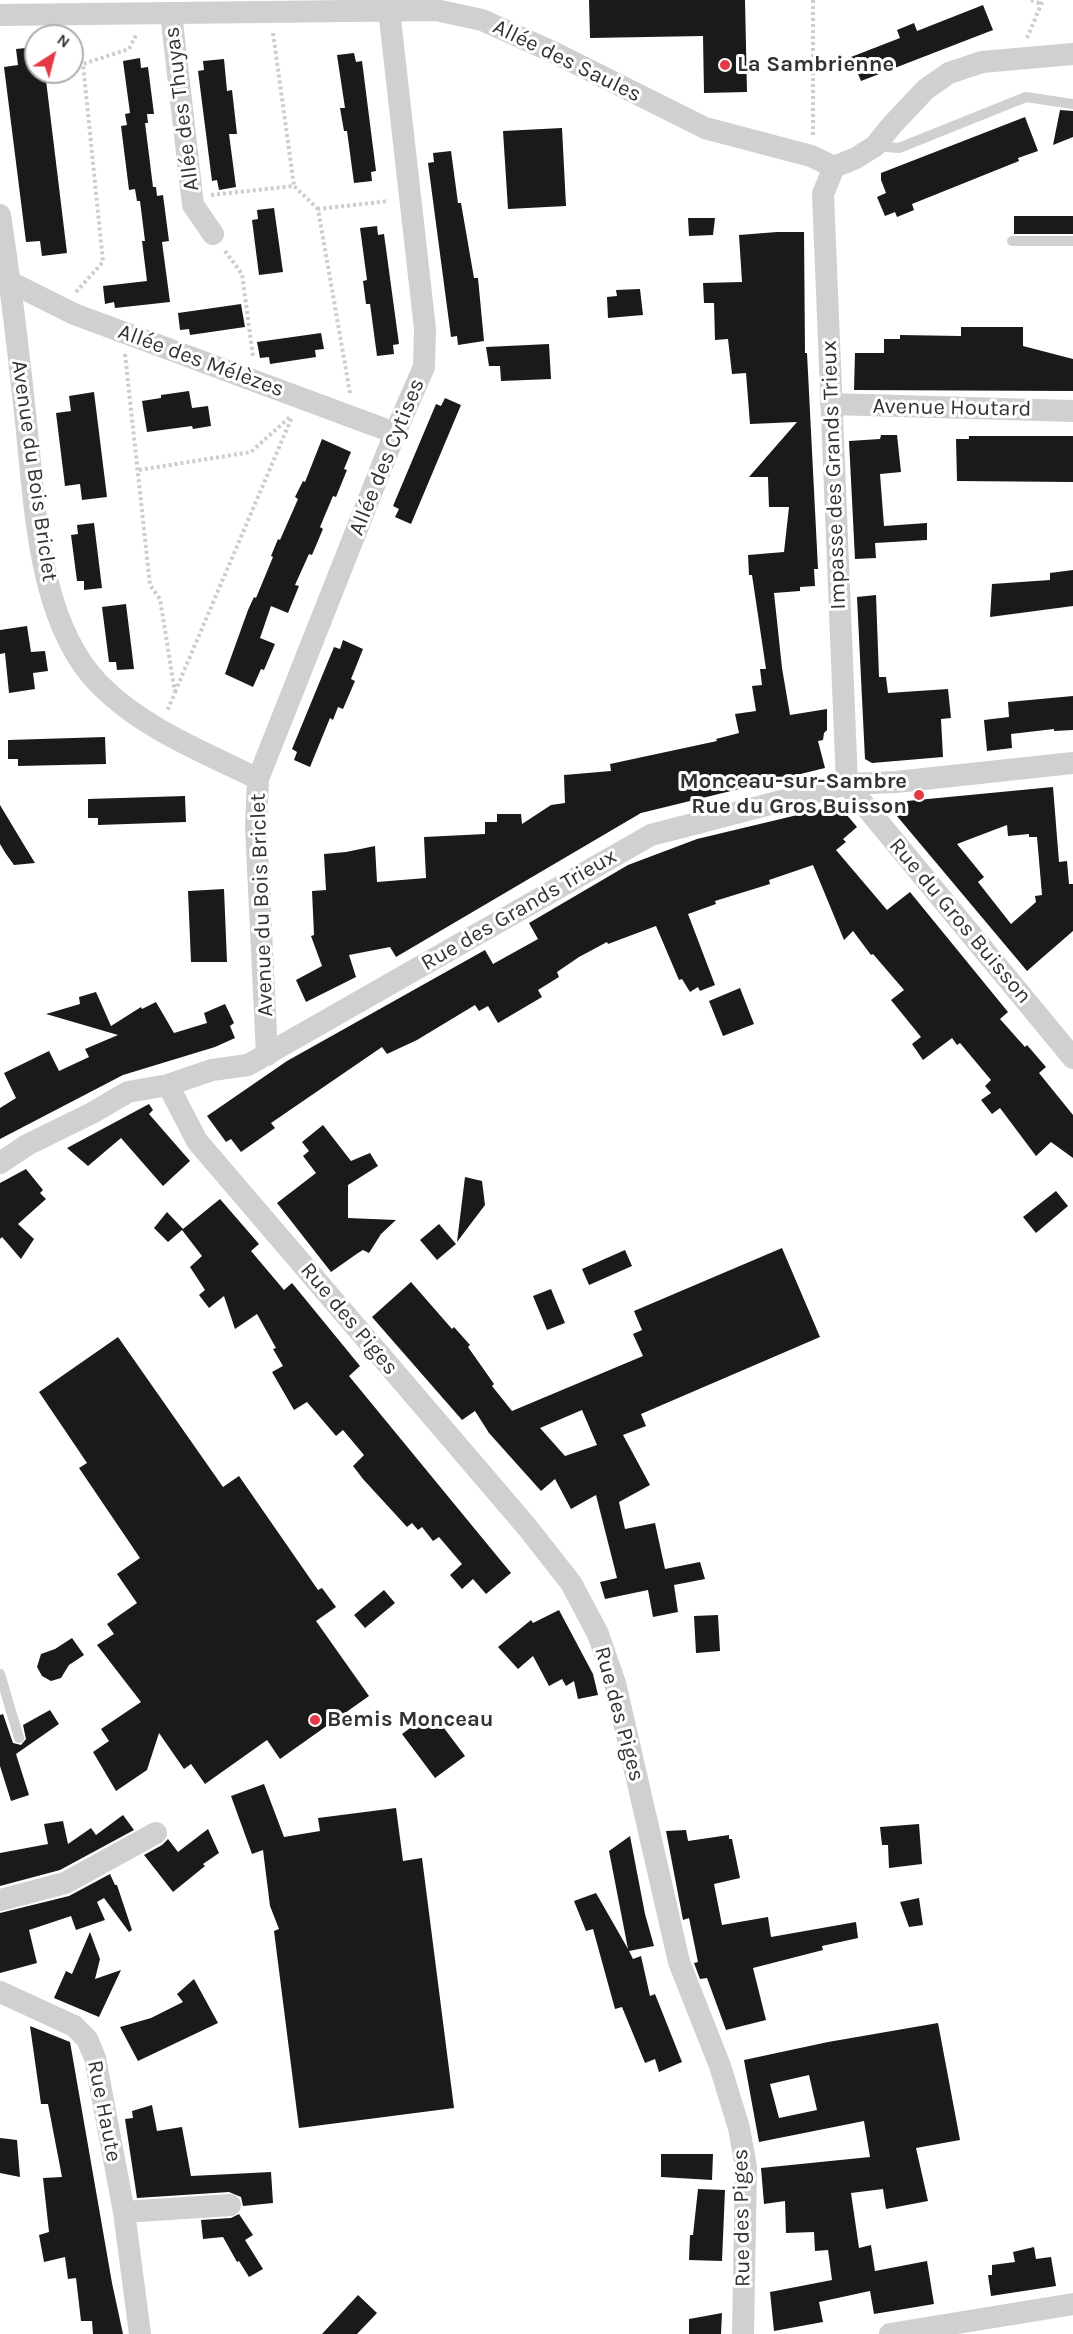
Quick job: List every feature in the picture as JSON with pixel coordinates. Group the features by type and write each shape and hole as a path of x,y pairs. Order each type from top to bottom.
{"street":[{"name":"Allée des Cytises","path":"258,779 395,433 424,367 425,329 389,10"},
{"name":"Allée des Saules","path":"0,15 436,10 482,20 555,53 705,128 811,156 834,167"},
{"name":"Allée des Thuyas","path":"171,13 193,205 213,234"},
{"path":"834,167 856,158 875,146 892,124 926,89 949,73 982,62 1073,54"},
{"name":"Impasse des Grands Trieux","path":"834,167 823,194 847,784"},
{"name":"Avenue du Bois Briclet","path":"0,215 10,282 42,559 55,609 70,644 98,683 135,716 258,779 256,827 267,1055"},
{"name":"Allée des Mélèzes","path":"10,282 62,308 123,332 395,433"},
{"name":"Avenue Houtard","path":"831,404 1073,411"},
{"name":"Rue des Grands Trieux","path":"0,1163 27,1145 92,1113 128,1092 168,1085 212,1070 248,1065 651,835 847,784 914,780 1073,763"},
{"name":"Rue du Gros Buisson","path":"847,784 1073,1058"},
{"name":"Rue des Piges","path":"168,1085 197,1141 527,1527 571,1583 598,1634 615,1683 679,1962 720,2066 739,2128 746,2167 743,2334"},
{"path":"0,1900 65,1883 156,1833"},
{"name":"Rue Haute","path":"0,1992 74,2026 87,2039 95,2058 124,2212 140,2334"},
{"path":"124,2212 230,2205"},
{"path":"890,2334 1073,2304"}],"lane":[{"path":"875,146 899,148 1026,97 1073,104"},
{"path":"1012,241 1073,241"},
{"path":"0,1674 19,1738"}],"path":[{"path":"811,156 813,146 813,0"},
{"path":"1019,59 1042,2 1031,0"},
{"path":"271,12 294,186 318,209 354,418"},
{"path":"62,308 103,262 83,64 129,49 138,31 140,13"},
{"path":"192,197 294,186"},
{"path":"318,209 410,199"},
{"path":"213,234 242,274 256,382"},
{"path":"123,332 150,585 160,599 175,693"},
{"path":"139,470 251,452 294,413 159,729"}],"building":[{"name":"La Sambrienne","path":"589,0 745,0 747,92 704,93 703,36 590,38"},
{"path":"983,5 993,30 861,81 851,57 900,38 897,30 914,23 917,31"},
{"path":"24,48 24,84 46,84 67,253 42,256 40,241 26,242 4,67 18,65 16,49"},
{"path":"354,53 356,62 362,61 376,171 371,172 372,181 354,183 347,131 344,131 340,108 345,108 337,55"},
{"path":"140,58 141,68 148,67 154,114 147,114 148,123 145,123 153,187 156,187 157,196 163,195 169,241 162,242 170,302 115,308 114,302 105,304 103,286 147,281 140,201 137,201 135,189 129,190 121,126 127,125 125,114 130,113 123,61"},
{"path":"224,59 227,91 232,90 237,134 229,134 236,187 219,190 217,180 212,181 198,71 204,70 203,61"},
{"path":"1060,110 1073,111 1073,137 1053,145"},
{"path":"1025,117 1038,151 1018,158 1019,161 912,204 914,210 897,217 895,212 885,216 877,197 886,193 881,173"},
{"path":"562,128 566,206 508,209 503,131"},
{"path":"451,151 458,203 461,203 474,278 478,278 484,341 458,345 457,336 451,337 428,163 434,162 433,153"},
{"path":"274,208 283,272 259,275 252,220 258,219 257,210"},
{"path":"1014,216 1073,216 1073,234 1014,234"},
{"path":"688,218 715,218 713,235 689,236"},
{"path":"377,226 378,235 384,234 399,344 393,345 394,354 377,356 370,304 366,304 363,281 367,280 360,228"},
{"path":"804,232 805,353 807,353 818,569 814,569 815,586 800,587 800,591 774,593 782,668 790,715 827,709 827,730 823,740 818,741 825,768 641,813 396,957 390,947 349,955 356,977 306,1002 296,980 322,966 311,936 314,935 312,891 326,890 324,854 375,846 377,882 426,878 424,837 485,834 485,822 497,822 497,814 521,814 522,824 551,805 565,803 564,775 611,771 610,764 717,741 716,739 739,733 735,714 756,711 752,686 762,685 760,669 766,669 752,575 749,575 748,555 784,552 789,507 769,507 768,477 749,477 797,422 750,424 746,373 732,374 728,339 715,340 714,303 704,303 703,283 742,282 739,235"},
{"path":"640,289 643,315 608,318 607,297 617,296 616,290"},
{"path":"241,304 245,327 190,335 189,329 180,330 178,313"},
{"path":"961,327 1023,327 1023,346 1073,359 1073,391 854,390 855,353 884,353 884,339 900,339 900,335 961,336"},
{"path":"321,333 324,349 315,350 316,357 270,364 269,357 260,358 257,342"},
{"path":"549,344 551,379 501,381 500,366 489,366 486,347"},
{"path":"189,391 192,408 208,406 211,426 147,432 142,401 161,398 161,395"},
{"path":"94,392 107,497 82,500 80,484 65,486 56,413 71,411 69,396"},
{"path":"445,398 461,405 411,524 395,517 399,509 393,506 436,404 441,406"},
{"path":"881,435 897,435 901,472 880,474 884,526 927,523 927,540 875,543 876,558 855,559 849,441 880,439"},
{"path":"969,436 1073,436 1073,482 957,481 956,439 969,439"},
{"path":"322,439 351,452 344,469 347,470 320,527 323,529 312,555 309,554 295,585 299,586 288,613 271,606 260,638 275,644 264,670 261,669 253,687 225,674 248,610 254,597 256,598 278,539 280,540 298,499 295,497 303,481 305,482"},
{"path":"94,523 102,588 84,590 84,581 77,581 71,535 78,534 77,525"},
{"path":"1073,570 1073,606 990,617 992,584 1050,580 1050,573"},
{"path":"876,595 879,677 886,677 888,693 948,689 951,718 941,719 943,757 872,763 865,759 857,597"},
{"path":"126,604 134,669 117,670 116,662 109,662 102,607"},
{"path":"27,626 31,652 45,651 48,671 33,673 35,689 9,693 5,653 0,654 0,630"},
{"path":"343,640 363,649 351,679 355,681 343,709 338,707 333,720 330,718 310,767 294,760 297,752 292,749 334,647 340,649"},
{"path":"1073,696 1073,730 1054,731 1054,729 1011,734 1012,748 987,751 984,720 1009,717 1008,702"},
{"path":"105,737 106,764 18,766 18,759 8,759 8,740"},
{"path":"1053,787 1059,862 1067,861 1069,884 1073,884 1073,931 1027,971 886,803","holes":["1007,825 1008,836 1029,834 1029,837 1037,837 1042,895 1035,896 1036,902 1011,924 978,882 984,877 957,844"]},
{"path":"185,796 186,822 98,825 98,818 88,818 88,799"},
{"path":"0,805 35,863 14,865 6,854 0,844"},
{"path":"835,806 841,808 857,827 843,839 846,842 836,850 887,910 910,892 1008,1012 1000,1019 1046,1067 1039,1073 1073,1115 1073,1158 1051,1142 1036,1156 1000,1108 992,1114 981,1100 991,1093 985,1086 991,1080 960,1043 957,1045 952,1038 923,1060 912,1044 921,1037 891,1000 904,990 873,954 871,955 853,931 844,940 813,865 769,880 770,884 715,901 716,904 688,914 715,985 700,991 698,987 690,992 682,979 679,980 656,926 608,944 607,942 579,957 557,972 559,977 538,990 542,997 498,1023 488,1006 479,1011 475,1005 417,1040 387,1054 382,1047 271,1123 275,1128 241,1152 231,1139 226,1142 207,1116 287,1061 485,950 493,964 538,939 529,923 628,865 697,839"},
{"path":"224,889 227,962 191,962 188,891"},
{"path":"740,988 754,1024 723,1036 709,1001"},
{"path":"96,992 111,1026 141,1007 142,1009 156,1002 174,1033 207,1023 204,1013 225,1004 234,1023 230,1026 235,1038 215,1047 123,1075 0,1139 0,1108 16,1098 4,1073 49,1051 59,1071 89,1057 85,1049 118,1035 46,1014 80,1004 79,997"},
{"path":"149,1104 153,1110 149,1114 190,1161 163,1186 121,1138 88,1166 67,1148"},
{"path":"323,1125 351,1161 370,1153 378,1166 348,1185 348,1218 396,1220 381,1234 369,1253 363,1250 331,1272 277,1203 316,1173 303,1156 309,1151 302,1142"},
{"path":"26,1169 43,1190 40,1193 46,1199 18,1224 34,1239 21,1259 2,1237 0,1239 0,1183"},
{"path":"465,1177 482,1181 485,1205 457,1242"},
{"path":"1056,1191 1068,1206 1036,1233 1023,1217"},
{"path":"220,1199 259,1244 251,1251 284,1290 292,1283 360,1366 349,1376 511,1573 486,1594 473,1579 462,1589 450,1575 462,1564 439,1537 433,1541 422,1527 418,1530 412,1523 407,1527 363,1479 353,1466 364,1455 343,1430 336,1436 307,1402 294,1410 272,1372 283,1366 257,1314 235,1329 224,1296 209,1308 199,1295 205,1290 190,1267 202,1256 182,1230 168,1242 154,1228 167,1212 183,1229"},
{"path":"439,1224 456,1244 437,1260 420,1240"},
{"path":"782,1248 820,1337 641,1414 646,1426 623,1435 650,1485 619,1502 625,1529 655,1523 665,1569 700,1562 705,1579 674,1585 678,1612 653,1617 648,1590 605,1599 600,1582 617,1578 596,1495 571,1509 555,1479 541,1491 489,1433 475,1411 462,1420 372,1317 411,1282 452,1329 454,1327 470,1345 468,1347 494,1384 492,1386 512,1411 643,1356 633,1334 642,1330 634,1311","holes":["582,1410 597,1445 565,1456 540,1428"]},
{"path":"625,1250 632,1266 589,1285 582,1269"},
{"path":"551,1289 565,1323 547,1330 533,1296"},
{"path":"118,1337 223,1487 239,1476 318,1590 322,1588 336,1607 316,1621 369,1696 280,1759 267,1740 205,1784 191,1764 184,1769 159,1733 147,1770 116,1791 93,1752 109,1741 101,1729 141,1702 97,1645 114,1634 107,1624 137,1603 117,1574 140,1558 79,1468 87,1463 39,1392"},
{"path":"384,1590 395,1603 365,1628 354,1615"},
{"path":"559,1610 593,1674 598,1695 578,1699 574,1681 566,1686 562,1679 549,1686 533,1656 518,1669 498,1647 531,1620 533,1623"},
{"path":"718,1615 720,1651 696,1653 694,1616"},
{"path":"72,1638 84,1655 69,1665 61,1678 51,1681 42,1676 37,1667 41,1654 55,1649"},
{"path":"50,1710 59,1724 16,1754 29,1795 11,1801 0,1766 0,1715 3,1714 13,1743 21,1745 26,1739 23,1725"},
{"path":"432,1712 465,1756 435,1778 402,1734"},
{"path":"264,1784 284,1837 320,1831 318,1818 396,1808 403,1861 422,1858 454,2108 299,2128 274,1931 279,1929 270,1906 263,1850 252,1854 231,1796"},
{"path":"123,1815 134,1830 60,1870 0,1886 0,1853 48,1844 44,1824 63,1821 68,1844 91,1828 96,1835"},
{"path":"919,1824 922,1864 889,1868 888,1845 882,1845 880,1827"},
{"path":"208,1829 219,1853 203,1864 205,1866 173,1892 144,1855 168,1839 178,1852"},
{"path":"686,1830 688,1841 729,1835 729,1839 732,1839 740,1878 714,1884 722,1925 768,1917 771,1937 856,1922 858,1938 822,1946 823,1950 753,1968 766,2020 726,2030 707,1978 700,1979 694,1963 698,1962 689,1918 683,1920 666,1831"},
{"path":"630,1836 645,1914 654,1946 629,1951 633,1959 641,1956 650,1996 655,1994 682,2062 659,2072 655,2059 645,2063 622,2007 615,2009 593,1929 586,1931 574,1901 596,1893 628,1949 609,1851"},
{"path":"110,1874 117,1885 132,1930 129,1932 104,1898 97,1902 105,1920 76,1930 71,1916 29,1930 37,1963 0,1973 0,1913 69,1896"},
{"path":"919,1898 923,1925 909,1927 900,1902"},
{"path":"90,1932 100,1959 95,1979 121,1970 99,2017 54,1998 66,1971 72,1974"},
{"path":"194,1979 218,2023 138,2061 120,2027 151,2018 183,2002 177,1994"},
{"path":"938,2023 960,2140 916,2148 928,2201 886,2209 883,2189 851,2193 859,2248 871,2245 875,2271 927,2261 934,2304 874,2314 870,2291 819,2302 823,2322 774,2331 770,2292 832,2280 828,2250 815,2251 814,2232 786,2233 785,2201 764,2204 761,2168 870,2157 864,2121 759,2142 744,2060 828,2042","holes":["809,2075 817,2110 779,2118 770,2084"]},
{"path":"30,2026 70,2042 123,2334 93,2334 92,2321 81,2321 76,2278 68,2279 65,2257 44,2262 39,2235 49,2232 43,2178 62,2177 48,2104 41,2104"},
{"path":"152,2105 157,2131 182,2127 191,2176 271,2172 273,2203 243,2206 241,2197 229,2192 137,2198 125,2119 133,2118 132,2111"},
{"path":"0,2138 17,2140 20,2177 0,2173"},
{"path":"661,2154 713,2154 712,2180 661,2177"},
{"path":"698,2189 725,2190 722,2261 689,2260 690,2235 693,2235"},
{"path":"239,2214 253,2235 245,2240 263,2269 249,2277 239,2261 237,2262 223,2237 203,2239 201,2220 231,2218"},
{"path":"1034,2247 1036,2259 1051,2257 1056,2286 991,2296 988,2275 992,2275 992,2265 1015,2262 1013,2252"},
{"path":"358,2295 377,2313 357,2334 322,2334"},
{"path":"722,2313 721,2334 689,2334 689,2319"}],"place":[{"name":"La Sambrienne","path":"725,65"},
{"name":"Monceau-sur-Sambre Rue du Gros Buisson","path":"919,795"},
{"name":"Bemis Monceau","path":"315,1720"}]}
